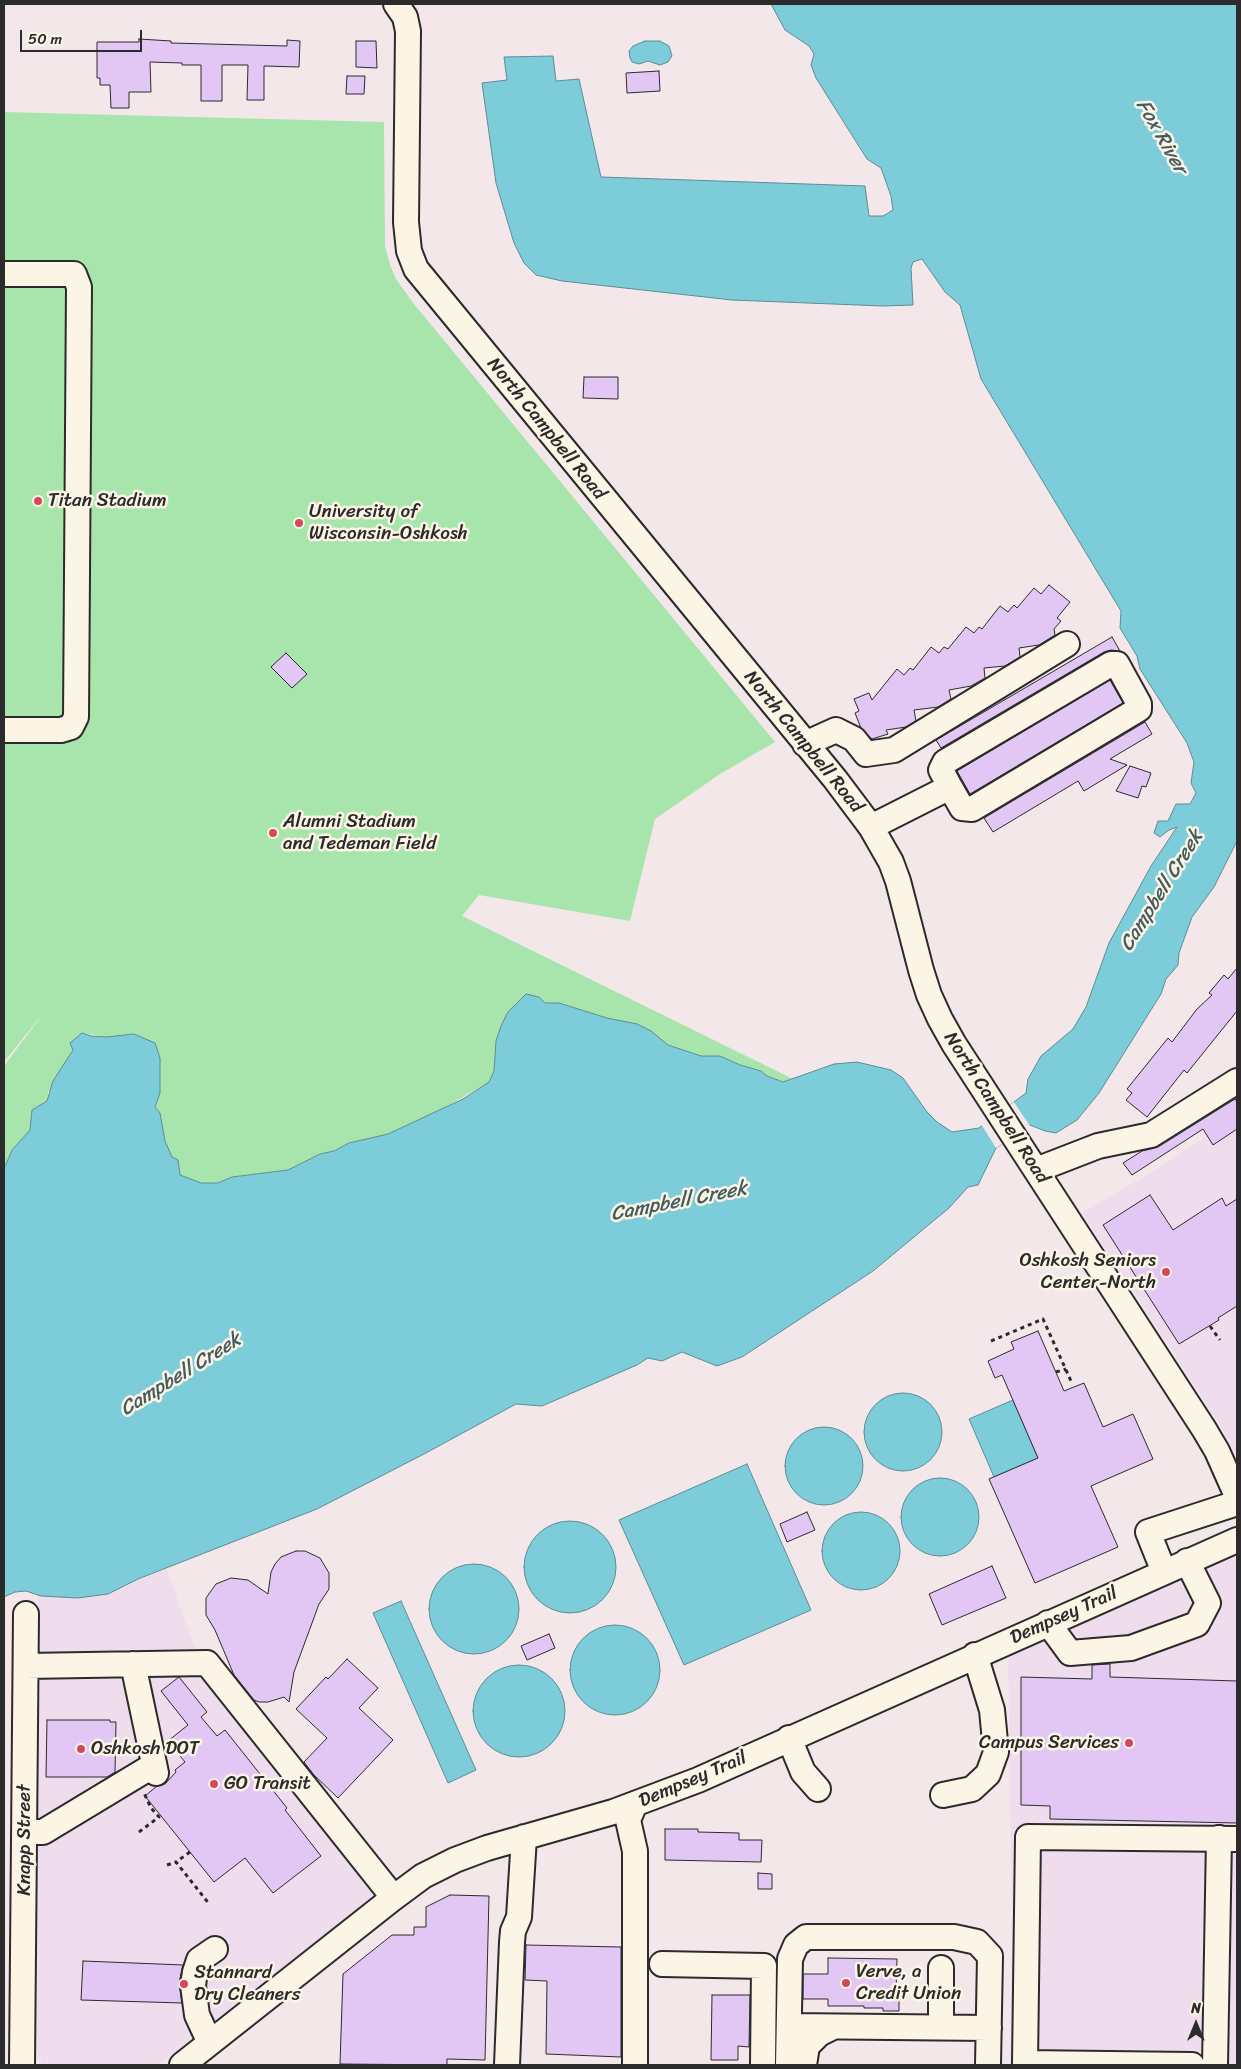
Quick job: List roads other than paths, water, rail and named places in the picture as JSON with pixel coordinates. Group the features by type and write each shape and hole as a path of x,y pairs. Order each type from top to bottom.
{"street":[{"name":"North Campbell Road","path":"397,5 404,17 408,31 406,222 409,251 416,269 860,810 891,862 898,880 929,995 954,1044 1204,1429 1217,1451 1237,1496"},
{"path":"4,274 74,274 79,288 76,717 70,726 61,730 4,730"},
{"path":"805,744 836,730 854,739 866,754 894,750 1066,644"},
{"path":"1111,664 1117,664 1139,704 1139,709 972,809 962,808 950,787 941,770 945,762 1111,664"},
{"path":"871,827 950,787"},
{"path":"1036,1170 1098,1146 1151,1135 1237,1081"},
{"path":"1164,1572 1148,1532 1237,1503"},
{"name":"Dempsey Trail","path":"182,2065 392,1899 424,1876 455,1860 487,1848 635,1804 698,1780 1237,1540"},
{"path":"1048,1623 1070,1653 1131,1648 1197,1624 1208,1603 1187,1561"},
{"name":"Knapp Street","path":"22,2065 26,1614"},
{"path":"943,1795 972,1789 988,1774 996,1752 992,1710 975,1656"},
{"path":"26,1666 207,1663 386,1888 392,1899"},
{"path":"25,1832 42,1832 155,1769 133,1664"},
{"path":"789,1738 803,1772 818,1789"},
{"path":"635,1804 628,1820 635,1851 635,2065"},
{"path":"508,2065 512,1942 513,1932 519,1917 524,1837"},
{"path":"1192,2065 1024,2063 1028,1837 1228,1839 1215,2065"},
{"path":"788,2065 790,1959 796,1945 806,1937 954,1937 977,1942 990,1956 988,2065"},
{"path":"210,2043 197,2015 193,1984 200,1960 215,1949"},
{"path":"662,1964 764,1966 763,2065"},
{"path":"941,1968 941,2027"},
{"path":"789,2026 989,2028"},
{"path":"804,2065 807,2046 819,2034 833,2027"}],"water":[{"path":"771,4 1237,4 1237,841 1214,887 1192,917 1179,953 1178,965 1166,979 1161,994 1099,1093 1077,1120 1056,1133 1030,1125 996,1148 978,1185 968,1187 949,1208 873,1271 742,1357 717,1366 682,1352 662,1361 648,1358 637,1365 542,1406 516,1404 317,1509 138,1579 108,1594 78,1598 41,1596 26,1591 15,1592 4,1597 4,1169 12,1150 30,1130 32,1110 47,1101 53,1081 73,1050 70,1043 82,1033 91,1036 107,1037 134,1034 155,1043 160,1058 160,1093 155,1107 160,1113 165,1141 172,1157 178,1160 180,1175 201,1183 218,1183 232,1177 288,1170 320,1154 334,1151 349,1143 388,1134 463,1099 489,1082 494,1071 496,1041 501,1026 508,1012 526,994 539,997 545,1003 559,1003 607,1018 637,1024 651,1031 668,1045 701,1056 720,1056 740,1065 761,1071 767,1076 783,1082 834,1064 857,1062 891,1070 903,1078 927,1112 937,1122 952,1132 979,1128 1026,1093 1028,1079 1041,1056 1073,1029 1086,1007 1109,943 1151,866 1177,827 1160,837 1154,833 1158,821 1168,821 1176,804 1190,804 1196,793 1191,783 1194,762 1187,743 1140,669 1137,656 1120,628 1121,611 981,379 960,305 945,292 922,259 913,262 911,268 913,305 883,306 732,300 562,281 536,275 524,263 514,243 496,183 482,83 507,80 504,57 553,56 556,81 579,79 601,177 865,186 869,216 883,216 893,210 891,196 881,168 867,159 816,78 811,65 814,54 809,46 785,30"},
{"path":"645,41 660,41 669,46 672,56 668,62 660,65 648,61 639,64 632,62 629,51 633,46"},
{"path":"903,1393 918,1396 930,1405 939,1417 942,1432 939,1447 930,1459 918,1468 903,1471 888,1468 876,1459 867,1447 864,1432 867,1417 876,1405 888,1396"},
{"path":"1013,1400 1038,1458 994,1477 969,1419"},
{"path":"824,1427 839,1430 851,1439 860,1451 863,1466 860,1481 851,1493 839,1502 824,1505 809,1502 797,1493 788,1481 785,1466 788,1451 797,1439 809,1430"},
{"path":"747,1464 811,1610 684,1665 619,1520"},
{"path":"940,1478 955,1481 972,1495 976,1502 979,1517 976,1532 962,1549 955,1553 940,1556 925,1553 908,1539 904,1532 901,1517 904,1502 918,1485 925,1481"},
{"path":"861,1512 876,1515 888,1524 897,1536 900,1551 897,1566 888,1578 876,1587 861,1590 846,1587 834,1578 825,1566 822,1551 825,1536 834,1524 846,1515"},
{"path":"570,1521 587,1525 602,1535 612,1550 616,1567 612,1584 602,1599 587,1609 570,1613 553,1609 538,1599 528,1584 524,1567 528,1550 538,1535 553,1525"},
{"path":"474,1564 491,1567 506,1577 516,1592 519,1609 516,1626 506,1641 491,1651 474,1654 457,1651 442,1641 432,1626 429,1609 432,1592 442,1577 457,1567"},
{"path":"401,1601 476,1770 448,1783 373,1613"},
{"path":"606,1625 624,1625 640,1632 653,1645 660,1661 660,1679 653,1695 640,1708 624,1715 606,1715 590,1708 577,1695 570,1679 570,1661 577,1645 590,1632"},
{"path":"519,1665 536,1669 551,1679 561,1694 565,1711 561,1728 551,1743 536,1753 519,1757 502,1753 487,1743 477,1728 473,1711 477,1694 487,1679 502,1669"}],"place":[{"name":"Titan Stadium","path":"38,501"},
{"name":"University of Wisconsin-Oshkosh","path":"299,523"},
{"name":"Alumni Stadium and Tedeman Field","path":"273,833"},
{"name":"Oshkosh Seniors Center-North","path":"1166,1272"},
{"name":"Campus Services","path":"1129,1743"},
{"name":"Oshkosh DOT","path":"81,1749"},
{"name":"GO Transit","path":"214,1784"},
{"name":"Verve, a Credit Union","path":"846,1983"},
{"name":"Stannard Dry Cleaners","path":"184,1984"}],"water label":[{"name":"Fox River","path":"1161,137"},
{"name":"Campbell Creek","path":"1162,891"},
{"name":"Campbell Creek","path":"679,1202"},
{"name":"Campbell Creek","path":"181,1375"}]}
